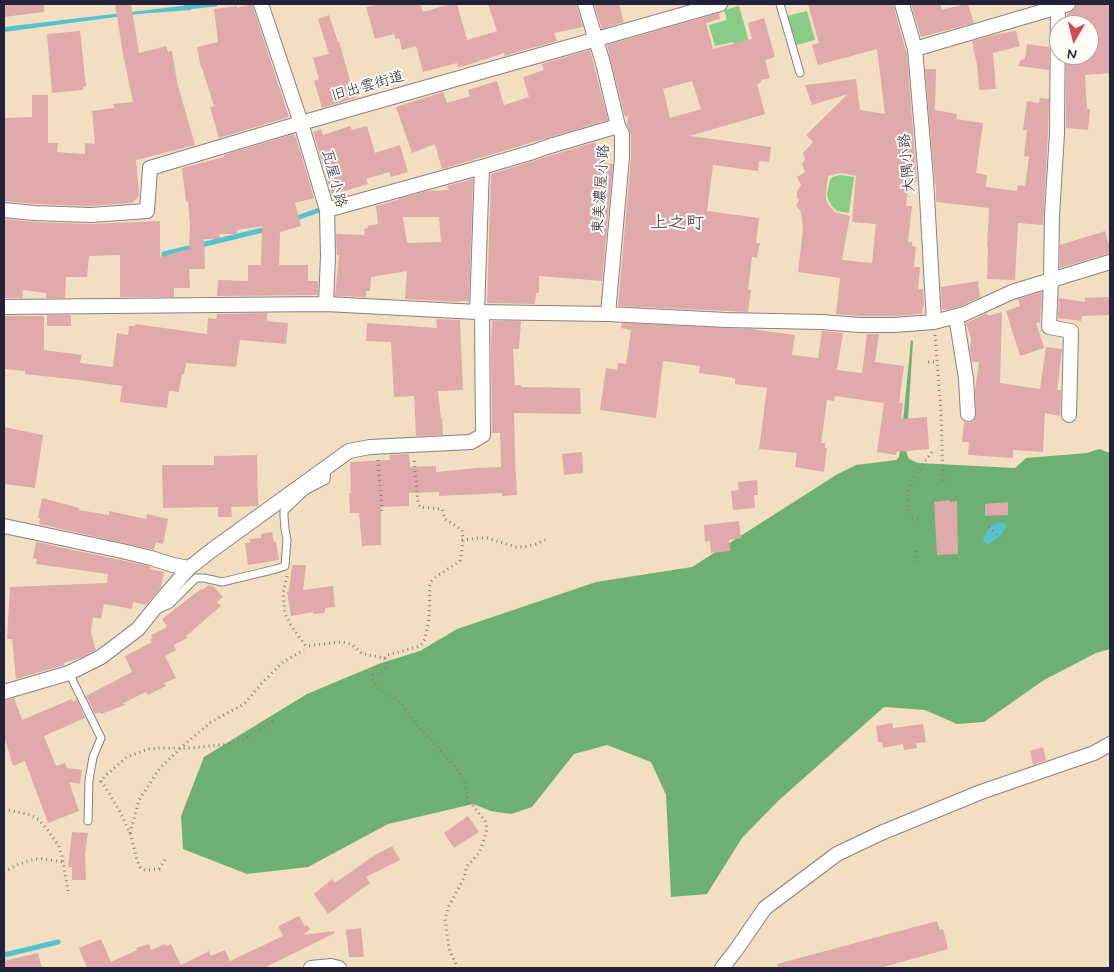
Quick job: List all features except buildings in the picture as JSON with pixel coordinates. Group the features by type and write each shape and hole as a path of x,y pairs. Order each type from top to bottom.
{"street":[{"name":"瓦屋小路","path":"261,4 301,123 327,210 326,304"},
{"name":"東美濃屋小路","path":"585,4 618,126 622,134 622,157 608,314"},
{"name":"旧出雲街道","path":"4,210 91,215 147,211 150,168 720,4"},
{"name":"大隅小路","path":"902,4 914,49 926,179 934,322"},
{"path":"914,49 1063,5 1052,215 1049,327 1071,331 1069,415"},
{"path":"327,210 482,168 618,126"},
{"path":"4,692 69,673 101,657 138,629 190,568 348,451 377,447 471,442 483,435 479,312 482,168"},
{"path":"4,307 326,304 479,312 608,314 894,325 934,322 964,314 1012,292 1110,262"},
{"path":"956,316 966,380 968,414"},
{"path":"4,526 122,550 172,565 190,568"},
{"path":"722,968 765,908 837,854 881,833 980,792 1094,753 1110,744"},
{"path":"311,968 331,966 340,968"}],"lane":[{"path":"780,4 800,73"},
{"path":"151,612 170,604 196,578 222,582 284,566 287,540 284,511 305,491 326,480 327,467"},
{"path":"69,673 101,738 93,757 89,780 88,820"}],"path":[{"path":"934,322 941,411 944,484"},
{"path":"928,362 937,362"},
{"path":"283,566 287,576 283,593 285,614 306,646 342,642 351,644 363,654 385,658 418,647 423,643 429,618 430,586 437,576 460,561 462,530 445,518 442,509 420,508 418,504 416,464 412,445"},
{"path":"377,447 382,512"},
{"path":"918,519 912,518 908,512 908,492 912,479 932,452"},
{"path":"989,527 1000,538"},
{"path":"462,540 487,538 516,547 524,547 547,539"},
{"path":"915,562 916,550"},
{"path":"130,833 139,800 160,768 211,722 244,704 283,662 304,650"},
{"path":"385,658 386,668 384,671 373,675 373,681 381,691 404,706 412,720 454,765 465,783 468,800 485,821 487,829 480,852 467,866 464,878 448,908 445,919 449,949 458,968"},
{"path":"89,793 105,776 128,757 148,749 230,744 242,741 273,721"},
{"path":"101,781 130,833 140,867 145,870 158,869 166,858"},
{"path":"4,809 31,815 39,820 59,846 64,862 68,891"},
{"path":"4,872 32,859 64,862"}],"green space":[{"path":"739,6 754,60 739,64 733,42 715,46 709,25 727,20 724,10"},
{"path":"807,11 815,40 796,45 787,16"},
{"path":"840,175 854,177 849,213 837,211 828,199 827,194 830,180"},
{"path":"911,340 913,341 906,451 909,459 918,463 1015,468 1026,458 1087,453 1099,449 1110,453 1110,649 1096,653 1044,680 984,722 957,724 925,710 884,707 778,801 742,838 707,894 671,897 666,795 651,762 607,745 574,754 532,807 511,814 491,811 473,804 388,824 308,867 247,874 183,849 181,816 204,757 307,694 381,663 420,651 457,629 596,582 692,567 836,475 856,465 896,460 900,452"}],"water":[{"path":"190,5 191,10 138,14 4,32 4,27"},
{"path":"999,522 1007,526 1000,536 988,545 984,542 983,538 991,526"}],"waterway":[{"path":"186,7 215,4"},
{"path":"294,219 322,209 320,205"},
{"path":"164,262 164,254 267,229"},
{"path":"4,955 58,942"}],"district":[{"name":"上之町","path":"677,224"}]}
